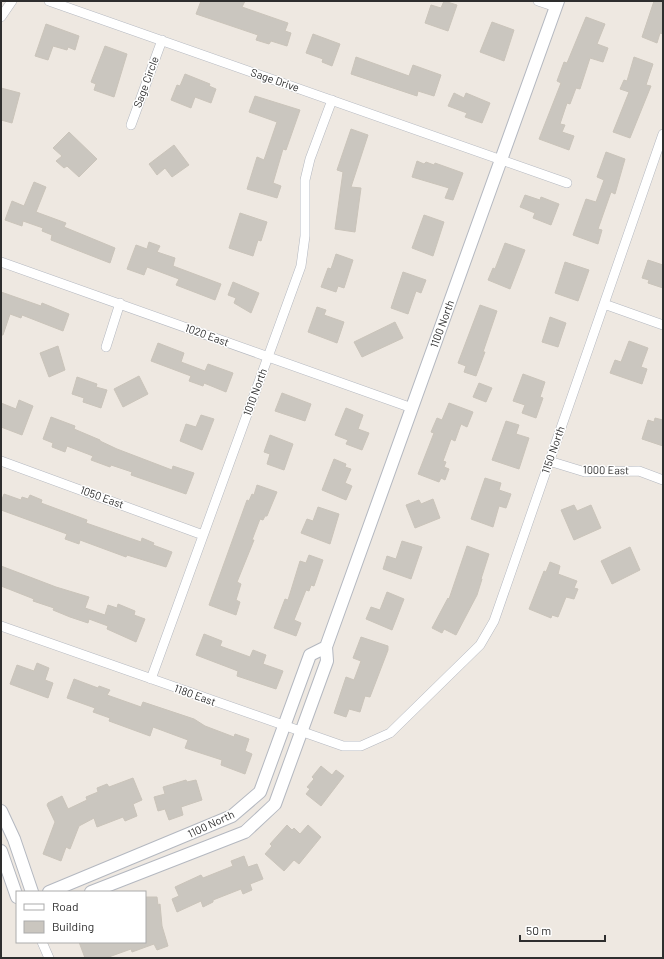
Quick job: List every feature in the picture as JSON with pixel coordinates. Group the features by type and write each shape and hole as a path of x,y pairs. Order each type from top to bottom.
{"street":[{"path":"1,17 12,1"},
{"name":"Sage Drive","path":"49,1 567,183"},
{"path":"538,1 557,4"},
{"name":"1100 North","path":"94,891 245,832 275,804 327,661 326,647 557,4"},
{"name":"Sage Circle","path":"131,124 162,40"},
{"name":"1010 North","path":"151,679 301,266 305,236 305,180 310,159 332,100"},
{"name":"1150 North","path":"390,733 480,644 494,621 604,304 659,160 663,134"},
{"name":"1020 East","path":"1,262 412,408"},
{"path":"106,347 120,303"},
{"path":"604,304 663,325"},
{"name":"1050 East","path":"1,461 203,535"},
{"name":"1000 East","path":"549,461 585,472 639,471 663,480"},
{"name":"1180 East","path":"1,626 343,746 361,746 390,733"},
{"name":"1100 North","path":"51,891 232,816 260,792 310,655 326,647"},
{"path":"1,811 14,839 32,891"},
{"path":"1,851 16,894"},
{"path":"42,943 49,958"}],"building":[{"path":"201,1 245,1 242,7 288,23 285,31 291,33 287,46 271,41 269,44 256,40 258,35 196,14"},
{"path":"444,1 457,5 448,31 425,23 431,5 441,8"},
{"path":"654,1 663,1 663,34 660,33 657,43 642,37"},
{"path":"586,17 605,24 597,44 608,48 603,62 590,58 580,89 576,88 570,104 567,103 560,124 565,125 562,132 574,136 569,150 539,139 561,83 557,81 564,62 567,63"},
{"path":"492,22 514,30 504,61 480,52"},
{"path":"46,24 79,36 75,50 68,47 67,50 53,46 48,60 35,56"},
{"path":"313,34 340,44 332,66 322,62 323,59 306,53"},
{"path":"105,46 127,54 114,97 94,90 96,84 91,82"},
{"path":"356,57 409,76 413,65 441,75 434,96 418,91 417,96 351,74"},
{"path":"634,57 653,64 646,85 651,86 630,138 613,132 629,92 620,89 624,80 627,81"},
{"path":"185,74 210,84 209,86 216,89 211,103 195,97 191,108 171,100 177,85 180,86"},
{"path":"1,88 20,93 12,123 1,120"},
{"path":"454,93 464,98 466,93 490,103 482,123 465,117 467,113 448,106"},
{"path":"255,96 300,110 286,150 283,149 273,183 281,186 277,198 247,189 257,157 264,160 277,122 249,112"},
{"path":"351,129 368,135 351,187 361,188 355,232 335,229 343,172 337,170"},
{"path":"69,132 97,159 79,177 67,166 64,168 56,161 62,156 53,148"},
{"path":"174,145 189,165 172,177 165,168 157,175 149,164"},
{"path":"606,152 625,159 615,194 611,192 598,229 602,230 598,244 573,235 586,199 596,202 604,180 597,177"},
{"path":"417,161 424,164 426,162 434,165 435,163 463,173 453,200 445,198 449,188 412,177"},
{"path":"34,182 46,187 36,212 66,223 64,227 115,248 110,263 51,240 52,235 42,231 43,228 23,221 22,226 5,220 12,201 24,206"},
{"path":"525,195 540,200 541,197 559,204 551,225 533,218 535,213 520,207"},
{"path":"240,213 267,222 261,241 258,240 253,256 229,248"},
{"path":"424,215 444,222 433,256 412,248"},
{"path":"149,242 160,246 157,252 175,258 173,266 221,284 215,300 176,285 179,279 147,267 144,275 127,269 136,245 147,249"},
{"path":"505,243 525,250 510,289 488,280 493,268 495,269"},
{"path":"336,254 353,260 344,288 338,286 336,292 321,287 328,268 331,269"},
{"path":"648,260 663,265 663,288 648,283 649,280 642,278"},
{"path":"565,262 589,270 578,301 555,293"},
{"path":"403,272 426,280 421,293 416,291 408,314 391,308"},
{"path":"233,282 259,293 251,313 234,303 236,298 228,295"},
{"path":"1,292 41,306 42,303 69,314 63,331 22,315 21,318 10,314 3,335 1,335"},
{"path":"480,305 497,311 476,376 464,372 466,366 458,363"},
{"path":"317,307 326,310 324,315 344,322 337,343 308,332"},
{"path":"550,317 566,323 558,347 542,342"},
{"path":"395,322 403,338 362,357 354,342"},
{"path":"629,341 648,348 641,367 647,369 642,384 610,373 615,360 621,362"},
{"path":"158,343 184,353 181,362 205,371 208,364 233,373 226,392 204,383 203,386 189,381 191,376 151,361"},
{"path":"58,346 65,370 49,377 40,353"},
{"path":"523,374 545,382 540,397 543,398 536,418 522,413 525,405 513,401"},
{"path":"139,376 148,394 123,407 114,389"},
{"path":"77,377 97,384 96,387 107,390 101,408 83,402 84,398 72,394"},
{"path":"479,383 492,388 486,402 473,397"},
{"path":"282,393 311,404 305,421 275,411"},
{"path":"19,400 33,406 22,435 1,427 1,403 16,409"},
{"path":"449,403 473,412 467,427 461,424 455,441 451,439 443,461 446,462 444,467 449,469 445,480 441,478 439,482 418,474 434,433 431,432 437,418 442,420"},
{"path":"346,408 363,415 358,429 369,433 362,450 346,444 348,440 335,435"},
{"path":"201,415 214,419 202,450 180,441 186,424 196,427"},
{"path":"51,417 75,426 74,429 117,449 172,470 173,466 194,473 186,494 131,475 132,472 111,465 110,467 91,460 93,456 67,446 65,452 52,447 53,443 43,439"},
{"path":"655,418 663,420 663,446 642,439 648,420 654,422"},
{"path":"506,421 519,425 516,434 529,438 519,469 492,460"},
{"path":"270,435 293,444 284,470 267,464 270,454 264,452"},
{"path":"334,459 346,464 345,467 351,469 345,483 352,486 346,500 322,490"},
{"path":"485,478 501,483 499,490 511,494 506,508 499,506 493,527 471,519"},
{"path":"257,485 277,492 267,516 265,516 263,520 260,519 252,540 254,540 237,582 241,584 236,600 240,602 236,615 209,605 247,500 249,501 252,494 254,495"},
{"path":"4,494 21,500 22,497 28,499 30,495 42,500 41,503 87,520 86,523 141,542 142,538 154,543 153,545 172,552 166,567 127,555 126,557 80,540 79,544 65,539 67,534 1,510 1,502"},
{"path":"433,499 440,518 415,528 406,505 419,500 421,504"},
{"path":"574,505 577,511 591,505 601,528 574,540 561,510"},
{"path":"318,507 339,514 330,544 301,533 307,519 313,521"},
{"path":"402,541 422,547 411,579 383,569 387,556 396,559"},
{"path":"467,546 489,554 482,579 477,595 456,635 444,629 442,633 432,628 448,598 449,599"},
{"path":"630,547 640,570 612,584 601,561"},
{"path":"309,555 323,560 314,586 311,585 309,591 306,590 294,620 301,623 296,636 274,628 285,599 288,600 300,561 306,563"},
{"path":"550,562 560,566 558,574 577,581 574,588 578,589 574,599 566,597 558,617 552,615 551,618 529,609 544,571 546,572"},
{"path":"1,566 56,587 89,597 85,608 105,615 108,605 117,608 118,604 135,611 134,615 145,619 136,642 107,629 108,626 89,619 88,623 70,617 53,610 54,608 33,601 34,599 1,586"},
{"path":"387,592 404,599 392,630 366,619 371,607 380,610"},
{"path":"204,634 222,641 220,646 250,657 253,650 266,655 263,664 283,671 276,689 237,676 238,671 196,655"},
{"path":"361,637 388,646 388,650 370,697 365,696 360,712 349,709 346,717 334,713 346,677 354,680 361,661 353,658"},
{"path":"37,663 49,668 45,680 53,683 48,698 10,684 17,665 34,671"},
{"path":"74,679 98,688 99,686 110,690 107,695 141,707 143,702 194,719 205,726 234,737 235,734 249,739 245,751 252,754 245,774 221,765 222,760 185,748 188,740 153,727 150,736 109,721 110,718 93,712 95,708 67,698"},
{"path":"321,766 332,775 336,770 344,776 321,806 306,794 310,789 307,787 314,779 312,777"},
{"path":"133,778 142,800 133,804 137,816 125,821 123,817 97,827 94,818 79,826 70,849 66,847 61,861 43,854 55,822 47,805 48,803 62,796 68,809 87,800 86,797 98,792 97,788 107,784 109,787"},
{"path":"186,780 187,782 196,780 202,800 181,807 183,815 169,820 165,809 158,811 154,797 165,794 163,787"},
{"path":"287,825 292,830 294,828 300,834 308,825 321,837 299,864 294,860 284,871 265,854 272,846 270,844"},
{"path":"244,856 248,867 257,864 263,879 250,884 252,890 243,894 241,889 213,900 213,902 203,907 201,901 177,912 172,899 179,896 175,887 201,875 203,878 233,866 231,861"},
{"path":"146,897 157,897 158,905 160,904 162,926 168,946 157,950 154,944 132,952 131,949 106,958 85,958 79,943 146,943"}]}
